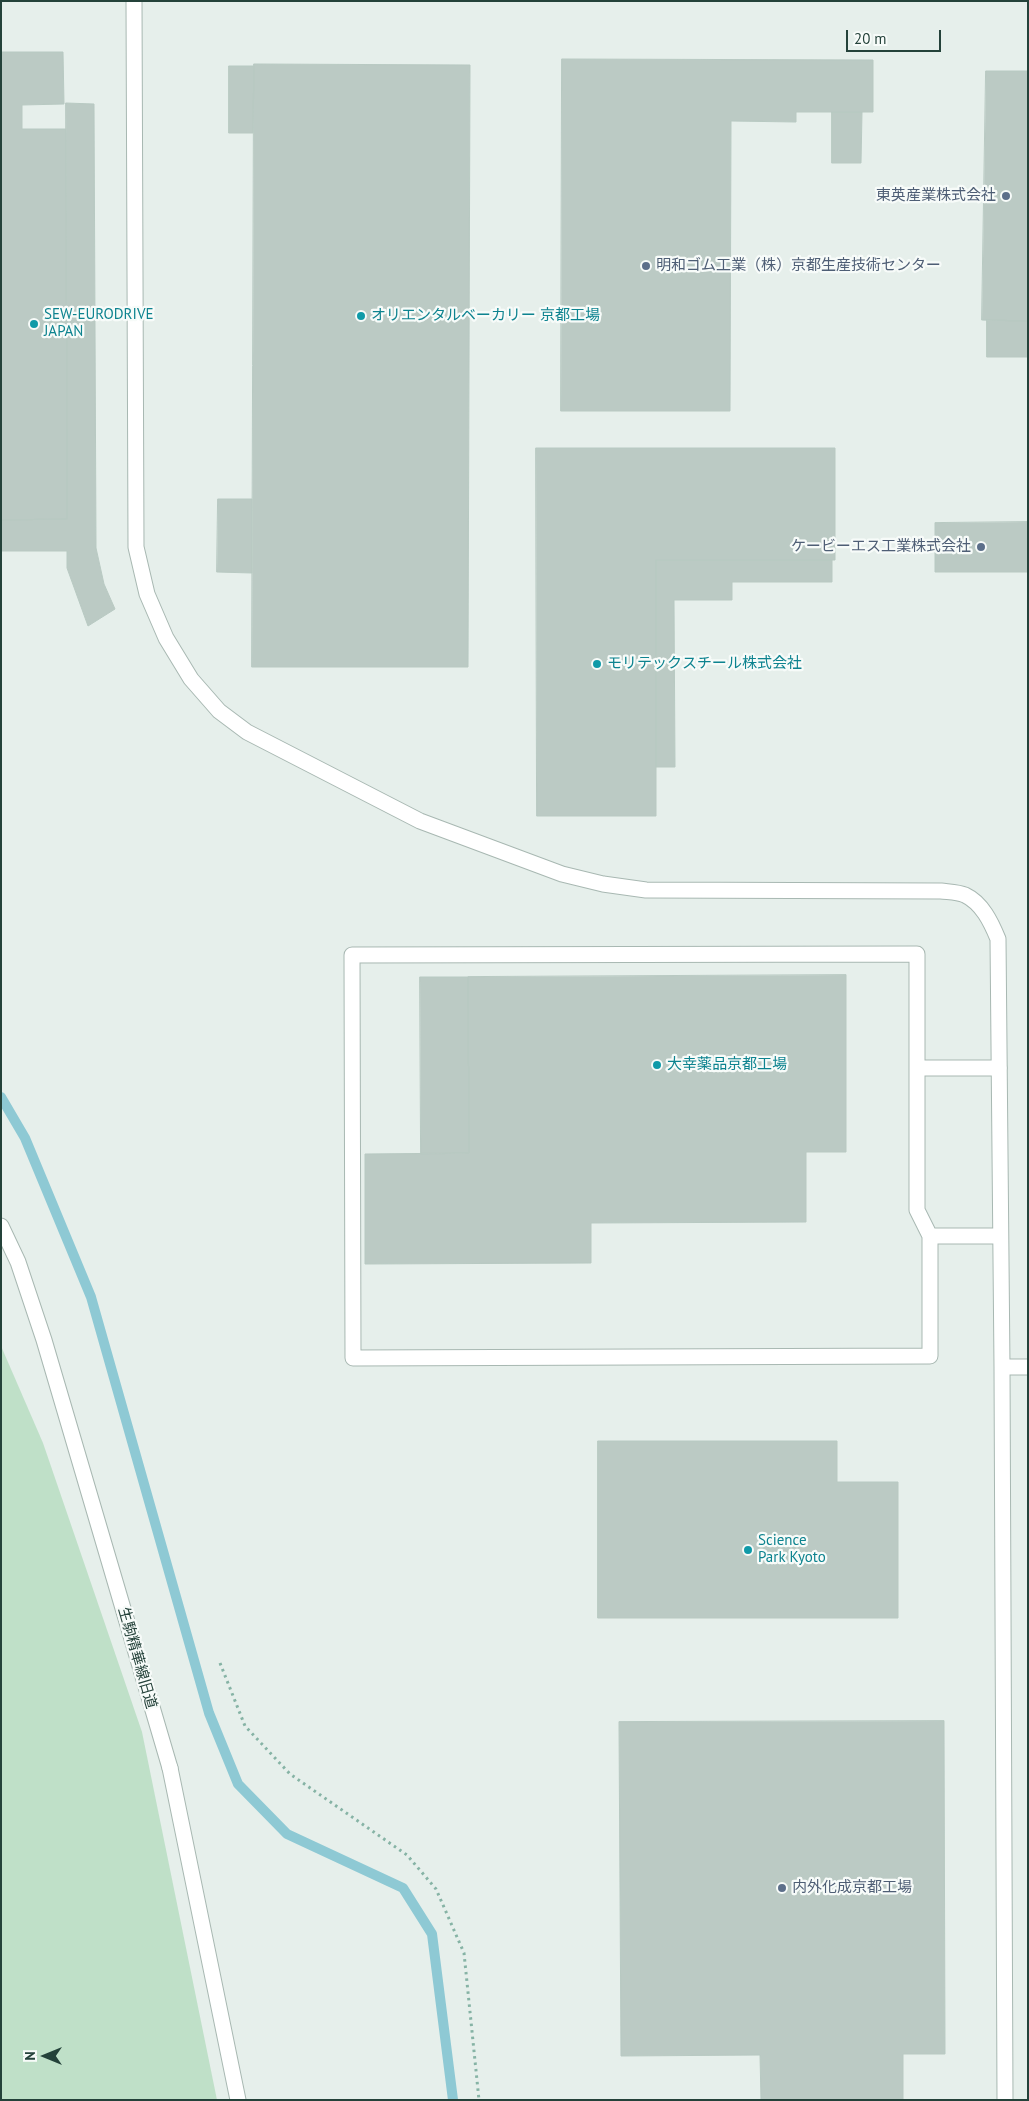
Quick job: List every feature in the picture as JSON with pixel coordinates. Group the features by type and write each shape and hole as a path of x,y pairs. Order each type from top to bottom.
{"street":[{"path":"134,1 136,547 147,594 166,638 191,679 220,711 246,732 420,821 562,874 604,884 646,890 941,890 964,895 978,905 991,924 998,939 1005,2100"},
{"path":"916,954 917,1210 930,1236 930,1356 354,1358 352,955 916,954"},
{"path":"917,1068 999,1068"},
{"name":"生駒精華線旧道","path":"1,1226 18,1262 44,1340 170,1768 238,2100"},
{"path":"930,1236 1000,1236"},
{"path":"1002,1368 1028,1368"}],"path":[{"path":"220,1663 246,1726 290,1774 407,1855 436,1890 464,1953 479,2100"}],"green space":[{"path":"1,1346 43,1443 142,1732 217,2100 1,2100"}],"building":[{"name":"SEW-EURODRIVE JAPAN","path":"1,52 63,52 64,104 22,105 22,129 66,129 67,519 1,520"},
{"name":"明和ゴム工業（株）京都生産技術センター","path":"562,59 873,60 873,112 796,112 796,122 731,121 730,411 561,411"},
{"name":"オリエンタルベーカリー 京都工場","path":"254,64 470,65 468,667 252,667"},
{"path":"229,66 254,66 253,133 229,133"},
{"name":"東英産業株式会社","path":"986,71 1028,71 1028,321 982,320"},
{"path":"66,103 94,104 96,548 104,584 115,609 88,626 67,568 67,551 1,551 1,520 67,519"},
{"path":"832,112 862,112 861,163 832,163"},
{"path":"987,320 1028,321 1028,357 987,357"},
{"name":"モリテックスチール株式会社","path":"536,448 835,448 835,560 656,560 656,816 537,816"},
{"path":"218,499 252,499 252,573 217,572"},
{"name":"ケービーエス工業株式会社","path":"1028,522 1028,572 935,572 935,523"},
{"path":"656,560 832,560 832,582 732,582 732,600 674,600 675,767 656,767"},
{"name":"大幸薬品京都工場","path":"846,975 846,1152 806,1152 806,1222 591,1223 591,1263 365,1264 365,1154 469,1153 468,977"},
{"path":"420,977 468,977 469,1153 421,1154"},
{"name":"Science Park Kyoto","path":"598,1441 837,1441 837,1482 898,1482 898,1618 598,1618"},
{"name":"内外化成京都工場","path":"944,1721 945,2054 903,2054 903,2100 761,2100 760,2055 621,2056 619,1722"}],"waterway":[{"path":"1,1097 25,1138 91,1297 209,1713 238,1784 287,1834 403,1888 432,1934 453,2100"}],"place":[{"name":"東英産業株式会社","path":"1006,196"},
{"name":"明和ゴム工業（株）京都生産技術センター","path":"646,266"},
{"name":"オリエンタルベーカリー 京都工場","path":"361,316"},
{"name":"SEW-EURODRIVE JAPAN","path":"34,324"},
{"name":"ケービーエス工業株式会社","path":"981,547"},
{"name":"モリテックスチール株式会社","path":"597,664"},
{"name":"大幸薬品京都工場","path":"657,1065"},
{"name":"Science Park Kyoto","path":"748,1550"},
{"name":"内外化成京都工場","path":"782,1888"}]}
